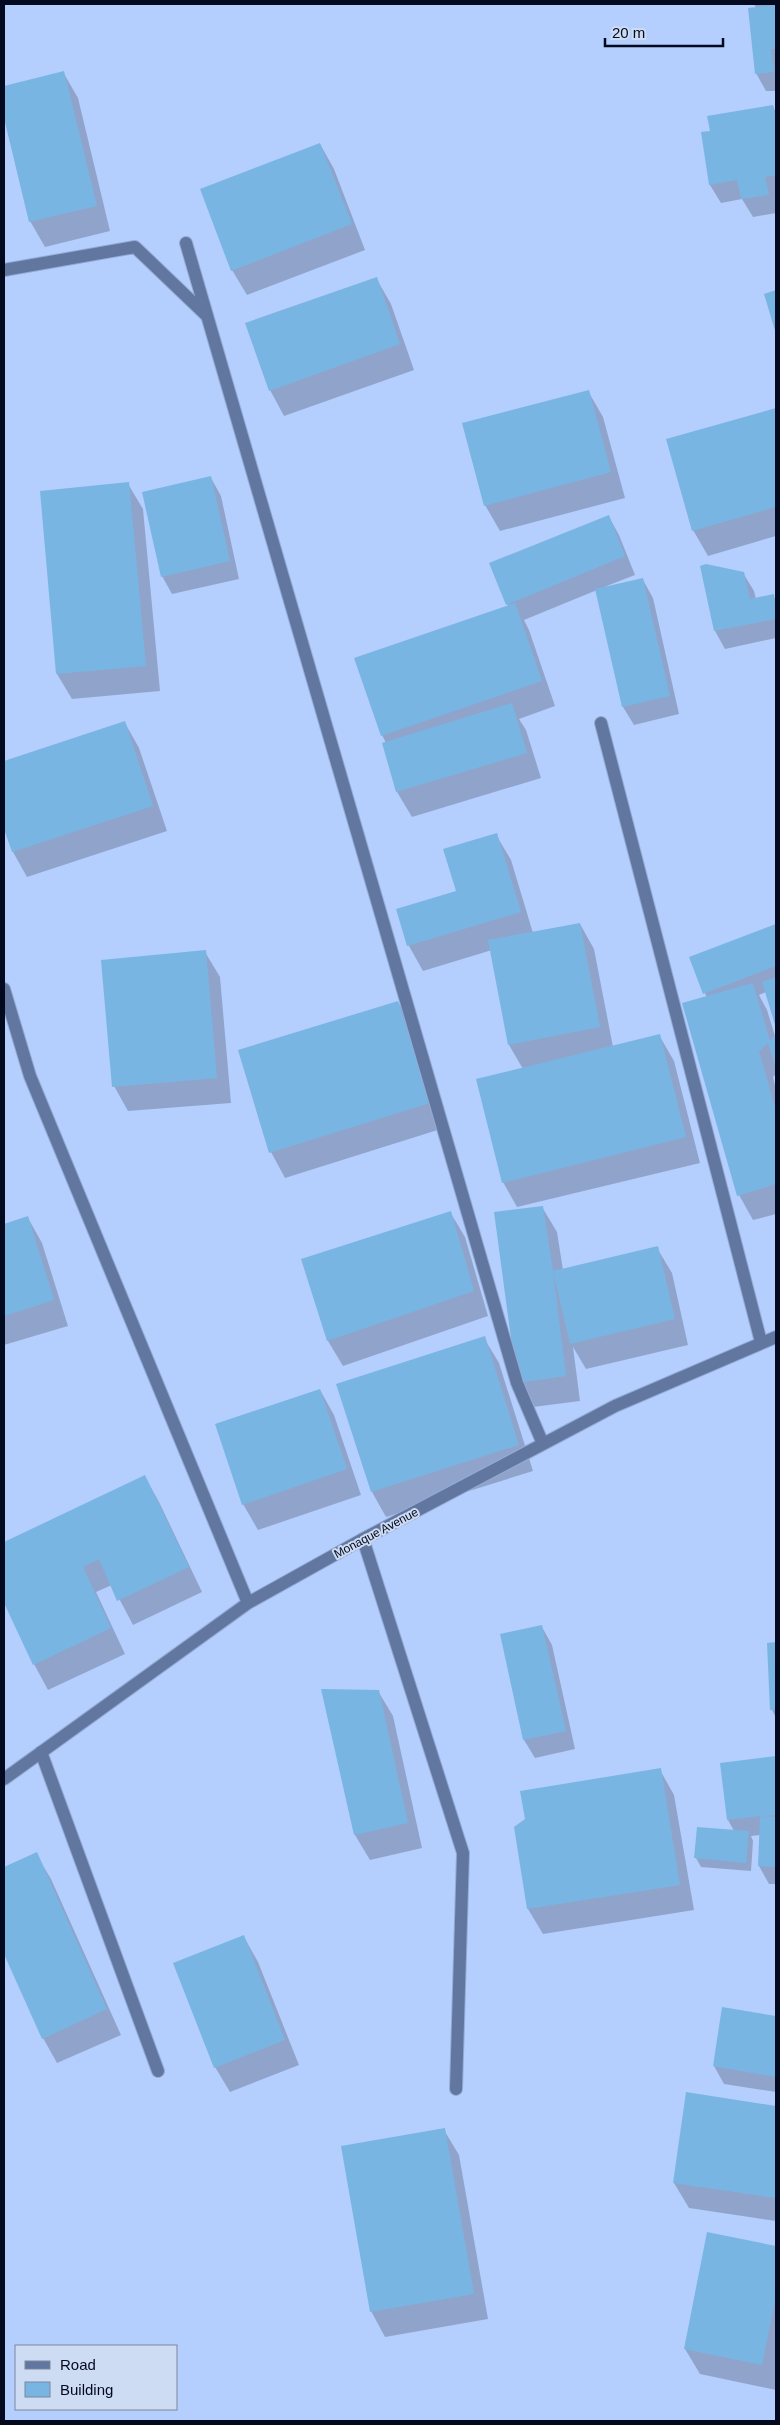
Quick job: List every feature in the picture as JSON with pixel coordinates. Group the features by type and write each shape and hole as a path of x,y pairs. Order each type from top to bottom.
{"street":[{"path":"186,243 515,1373 543,1444"},
{"path":"4,270 135,247 208,317"},
{"path":"601,723 761,1342"},
{"path":"4,988 30,1076 248,1603"},
{"name":"Monaque Avenue","path":"4,1779 248,1603 363,1539 615,1406 776,1337"},
{"path":"363,1539 463,1853 456,2089"},
{"path":"41,1752 158,2071"}],"building":[{"path":"776,5 776,49 771,49 774,72 755,74 748,8"},
{"path":"64,71 97,206 29,222 4,118 4,86"},
{"path":"773,105 776,121 776,175 765,177 769,195 741,199 737,180 709,185 701,132 710,131 707,116"},
{"path":"320,143 352,224 231,271 200,189"},
{"path":"377,277 400,344 269,391 245,323"},
{"path":"776,290 776,334 764,294"},
{"path":"589,390 611,472 484,506 462,423"},
{"path":"776,408 776,507 692,531 666,439"},
{"path":"211,476 230,561 161,577 142,492"},
{"path":"129,482 146,666 56,674 40,491"},
{"path":"609,515 625,556 506,605 489,563"},
{"path":"706,564 744,572 750,599 774,594 776,619 714,631 700,566"},
{"path":"643,578 670,696 622,707 595,589"},
{"path":"515,603 542,681 381,736 354,658"},
{"path":"512,703 527,753 396,792 382,743"},
{"path":"125,721 153,806 12,852 4,829 4,761"},
{"path":"497,833 521,912 407,946 396,909 456,891 443,849"},
{"path":"580,923 600,1027 508,1045 488,940"},
{"path":"776,924 776,966 703,994 689,957"},
{"path":"206,950 217,1078 112,1087 101,960"},
{"path":"776,977 776,1028 762,982"},
{"path":"753,983 770,1041 776,1033 776,1068 768,1043 759,1051 776,1111 776,1184 737,1196 682,1003"},
{"path":"398,1001 430,1103 269,1153 238,1050"},
{"path":"660,1034 686,1137 502,1183 476,1079"},
{"path":"543,1206 566,1376 517,1383 494,1212"},
{"path":"451,1211 474,1291 327,1341 301,1259"},
{"path":"28,1216 54,1300 4,1316 4,1224"},
{"path":"658,1246 675,1319 570,1344 553,1271"},
{"path":"485,1336 519,1445 371,1492 336,1384"},
{"path":"320,1389 347,1469 242,1505 215,1424"},
{"path":"145,1475 189,1567 117,1601 99,1559 83,1567 111,1628 33,1665 4,1603 4,1542"},
{"path":"542,1625 566,1731 523,1740 500,1634"},
{"path":"776,1642 776,1710 770,1710 767,1643"},
{"path":"321,1689 379,1690 408,1823 354,1835"},
{"path":"776,1756 776,1815 727,1820 720,1763"},
{"path":"661,1768 680,1885 527,1909 514,1827 525,1819 520,1791"},
{"path":"760,1816 776,1817 776,1867 758,1866"},
{"path":"697,1827 749,1831 746,1863 694,1858"},
{"path":"37,1852 107,2009 42,2039 4,1954 4,1867"},
{"path":"244,1935 285,2040 214,2068 173,1963"},
{"path":"722,2007 776,2016 776,2077 713,2066"},
{"path":"686,2092 776,2106 776,2198 673,2183"},
{"path":"445,2128 474,2294 370,2312 341,2146"},
{"path":"707,2232 776,2246 776,2295 762,2365 684,2349"}]}
